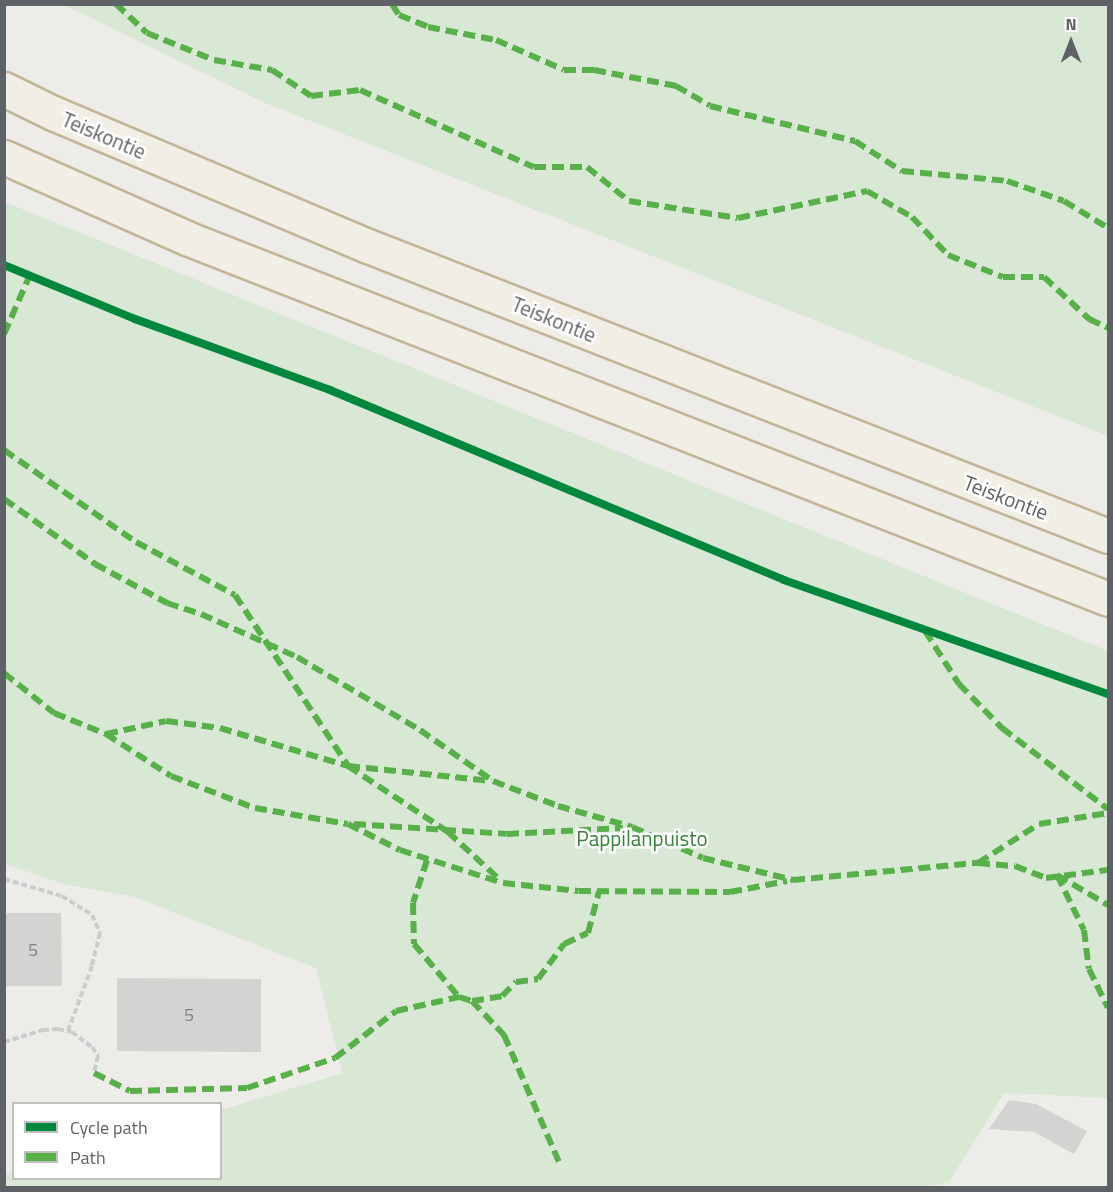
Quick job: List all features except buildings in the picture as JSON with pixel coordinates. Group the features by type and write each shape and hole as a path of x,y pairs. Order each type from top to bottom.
{"highway":[{"name":"Teiskontie","path":"4,88 53,113 368,246 1108,536"},
{"path":"4,157 200,243 1108,599"}],"path":[{"path":"4,879 62,896 92,915 100,933 92,966 68,1031"},
{"path":"4,1042 43,1030 68,1031 82,1037 98,1056 94,1073"}],"green space":[{"path":"64,5 1108,5 1108,436 265,103"},
{"name":"Pappilanpuisto","path":"5,202 1108,651 1108,1098 1004,1093 949,1182 923,1187 5,1187 5,1175 12,1172 12,1180 222,1180 222,1110 342,1073 316,968 134,897 63,884 5,864"}],"marked path":[{"path":"116,4 147,33 214,60 272,70 311,96 360,90 534,167 587,167 629,201 738,218 867,191 912,217 948,255 1003,277 1044,277 1089,319 1108,328"},
{"path":"392,4 399,15 428,27 496,40 564,70 594,70 676,86 710,106 855,141 902,171 1007,181 1064,201 1108,228"},
{"path":"4,334 29,277"},
{"path":"4,450 136,542 235,595 348,766 448,832 500,880"},
{"path":"4,499 95,564 167,603 201,614 297,657 420,730 493,781 558,806 632,827 703,858 793,880 978,863 1015,866 1046,878 1108,870"},
{"path":"925,631 959,684 1002,728 1108,809"},
{"path":"4,673 54,713 106,734 171,776 255,808 348,824 400,850 503,883 579,891 730,892 787,881"},
{"path":"106,734 166,721 220,728 348,766 491,781"},
{"path":"978,863 1039,824 1108,813"},
{"path":"354,824 507,834 623,828"},
{"path":"427,860 413,903 414,944 459,997 472,1001 504,1035 559,1162"},
{"path":"1057,875 1084,930 1089,969 1108,1008"},
{"path":"1057,875 1108,905"},
{"path":"472,1001 502,996 516,982 538,979 564,944 588,933 599,891"},
{"path":"94,1073 130,1091 247,1088 335,1058 396,1011 459,997"}],"cycle path":[{"path":"4,265 135,319 330,390 784,580 1108,694"}]}
